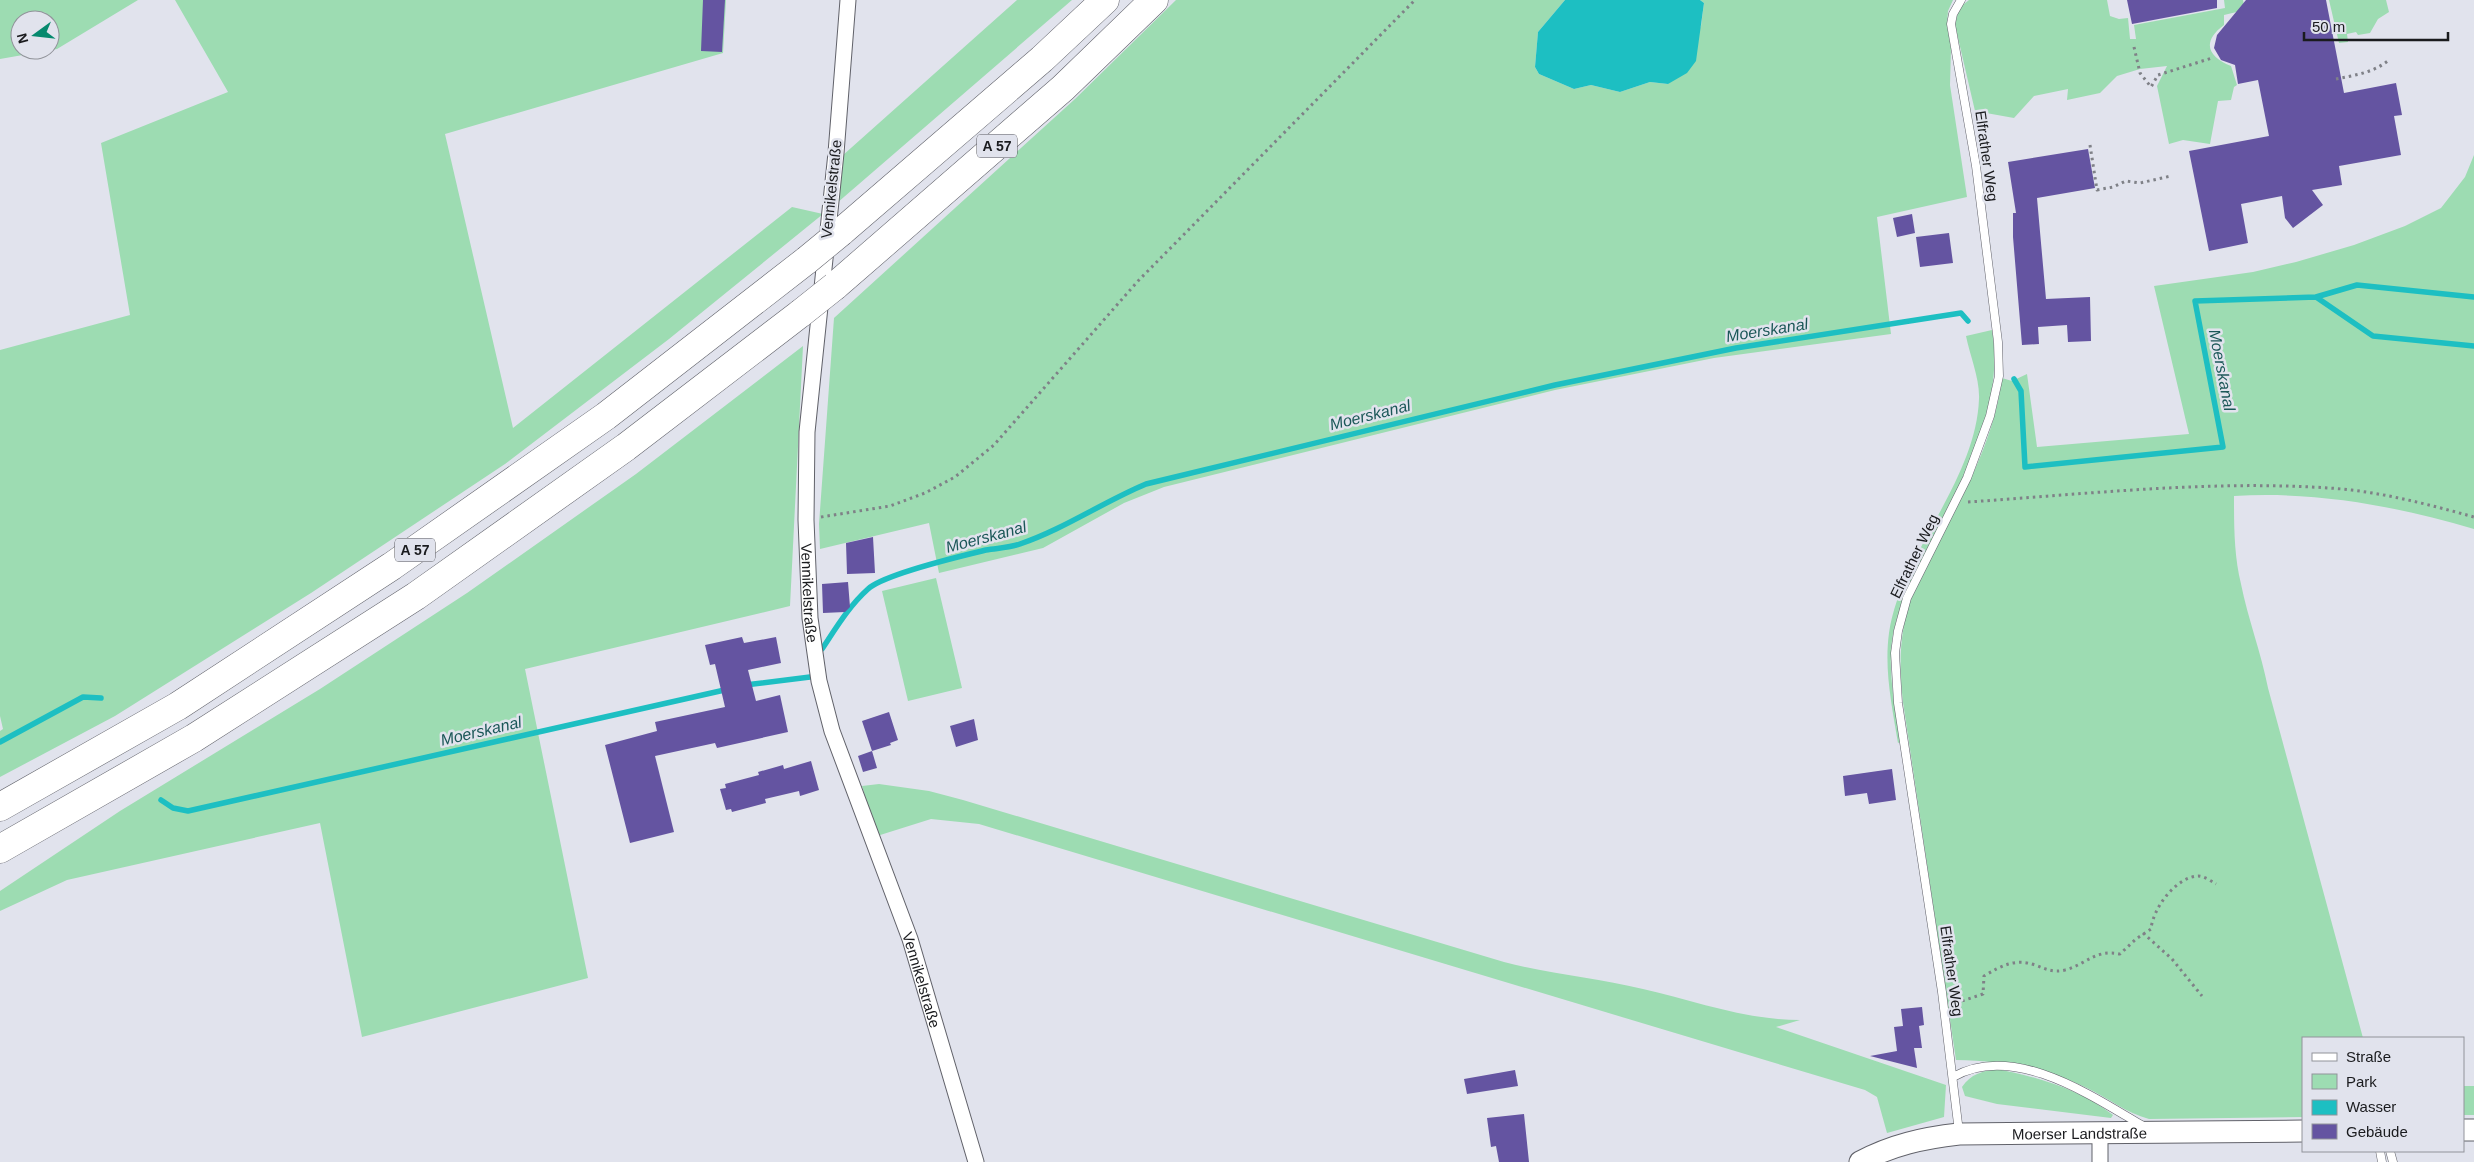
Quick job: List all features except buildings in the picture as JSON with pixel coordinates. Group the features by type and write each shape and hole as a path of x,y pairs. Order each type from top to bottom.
{"highway":[{"name":"A 57","path":"0,806 178,706 392,566 606,416 841,232 1042,59 1105,0"},
{"name":"A 57","path":"0,849 194,738 416,596 626,447 835,286 1064,88 1154,0"}],"main road":[{"name":"Moerser Landstraße","path":"1860,1162 1897,1145 1918,1139 1959,1134 2302,1131"}],"street":[{"name":"Vennikelstraße","path":"848,0 836,153 807,432 806,520 813,648 832,731 910,938 976,1162"},
{"path":"2100,1133 2100,1162"}],"lane":[{"name":"Elfrather Weg","path":"1959,1134 1944,1007 1898,703 1895,653 1898,631 1907,598 1955,503 1990,416 1999,376 1999,358 1971,137 1951,24 1952,14 1961,0"},
{"path":"1953,1077 1978,1066 2014,1067 2086,1091 2154,1133"}],"path":[{"path":"806,520 890,506 925,493 955,478 981,456 994,444 1138,282 1415,0"},
{"path":"2134,47 2140,73 2151,88 2158,75 2212,58"},
{"path":"2336,79 2380,68 2389,60"},
{"path":"2090,145 2097,190 2113,187 2126,181 2140,183 2171,176"},
{"path":"1955,503 2228,484 2330,488 2375,494 2474,517"},
{"path":"1944,1007 1983,994 1984,976 2005,964 2022,962 2054,972 2066,970 2094,955 2110,952 2120,954 2151,928 2152,916 2160,903 2188,878 2201,876 2216,884"},
{"path":"2143,934 2172,959 2202,996"}],"green space":[{"path":"0,0 138,0 60,47 60,10 10,10 10,57 0,59"},
{"path":"175,0 726,0 723,53 445,134 513,428 792,207 823,214 669,339 505,464 311,593 115,716 0,777 0,731 3,729 0,716 0,350 130,315 101,143 228,92"},
{"path":"1017,0 1072,0 837,203 842,156"},
{"path":"1176,0 1565,0 1538,32 1535,67 1539,74 1574,89 1591,85 1620,92 1650,82 1668,84 1701,26 1704,3 1700,0 1953,0 1948,11 1947,23 1951,48 1950,85 1967,197 1877,217 1891,334 1714,358 1555,390 1164,487 1124,503 1043,548 939,573 929,523 820,549 819,524 834,318 1075,99"},
{"path":"1969,0 2107,0 2110,16 2119,19 2128,18 2130,39 2136,39 2134,25 2225,8 2224,0 2243,0 2245,10 2224,15 2224,25 2212,37 2210,43 2210,49 2213,54 2231,66 2237,85 2234,87 2231,100 2218,101 2210,144 2183,140 2169,144 2157,86 2167,66 2140,69 2117,76 2100,93 2067,100 2068,89 2034,96 2014,118 1975,111 1955,25 1959,8"},
{"path":"2329,0 2386,0 2389,12 2378,19 2370,33 2358,35 2356,32 2347,34 2348,42 2339,43"},
{"path":"2474,155 2474,529 2415,513 2356,502 2295,496 2234,496 2236,551 2244,597 2363,1037 2302,1037 2302,1117 2149,1119 2125,1109 2087,1088 2039,1070 2007,1064 1956,1060 1903,702 1901,650 1904,624 1911,599 1965,492 1977,464 1997,408 2002,378 2012,381 2027,374 2037,447 2189,434 2154,286 2253,272 2354,245 2405,226 2441,208 2465,177"},
{"path":"1992,330 1994,359 1992,387 1978,443 1967,471 1909,588 1900,608 1894,629 1891,671 1900,742 1898,743 1888,674 1889,633 1896,603 1908,574 1952,488 1965,459 1975,429 1979,391 1966,336"},
{"path":"803,346 790,606 525,669 588,978 362,1037 320,823 67,880 0,911 0,891 120,811 320,689 467,593 636,474"},
{"path":"936,578 962,688 908,701 882,591"},
{"path":"879,784 929,791 963,800 1504,962 1626,985 1760,1017 1800,1020 1776,1027 1946,1085 1944,1117 1887,1133 1877,1097 1865,1090 979,824 931,819 877,836 862,786"},
{"path":"1997,1069 2058,1085 2086,1098 2113,1115 2111,1118 1997,1104 1965,1096 1962,1087 1969,1079 1982,1072"},
{"path":"2464,1086 2474,1086 2474,1115 2464,1115"}],"water":[{"path":"1565,0 1700,0 1704,3 1696,61 1687,73 1668,84 1650,82 1620,92 1591,85 1574,89 1539,74 1535,67 1538,32"}],"waterway":[{"path":"2316,297 2357,285 2474,297"},
{"name":"Moerskanal","path":"2014,379 2021,391 2025,467 2223,447 2195,301 2316,297 2373,336 2474,346"},
{"name":"Moerskanal","path":"822,649 855,603 868,589 877,583 890,577 942,561 1020,544 1052,531 1146,484 1555,385 1736,348 1961,313 1968,321"},
{"name":"Moerskanal","path":"745,685 810,677"},
{"name":"Moerskanal","path":"161,800 173,808 188,811 729,689"},
{"name":"Moerskanal","path":"0,742 83,697 101,698"}]}
